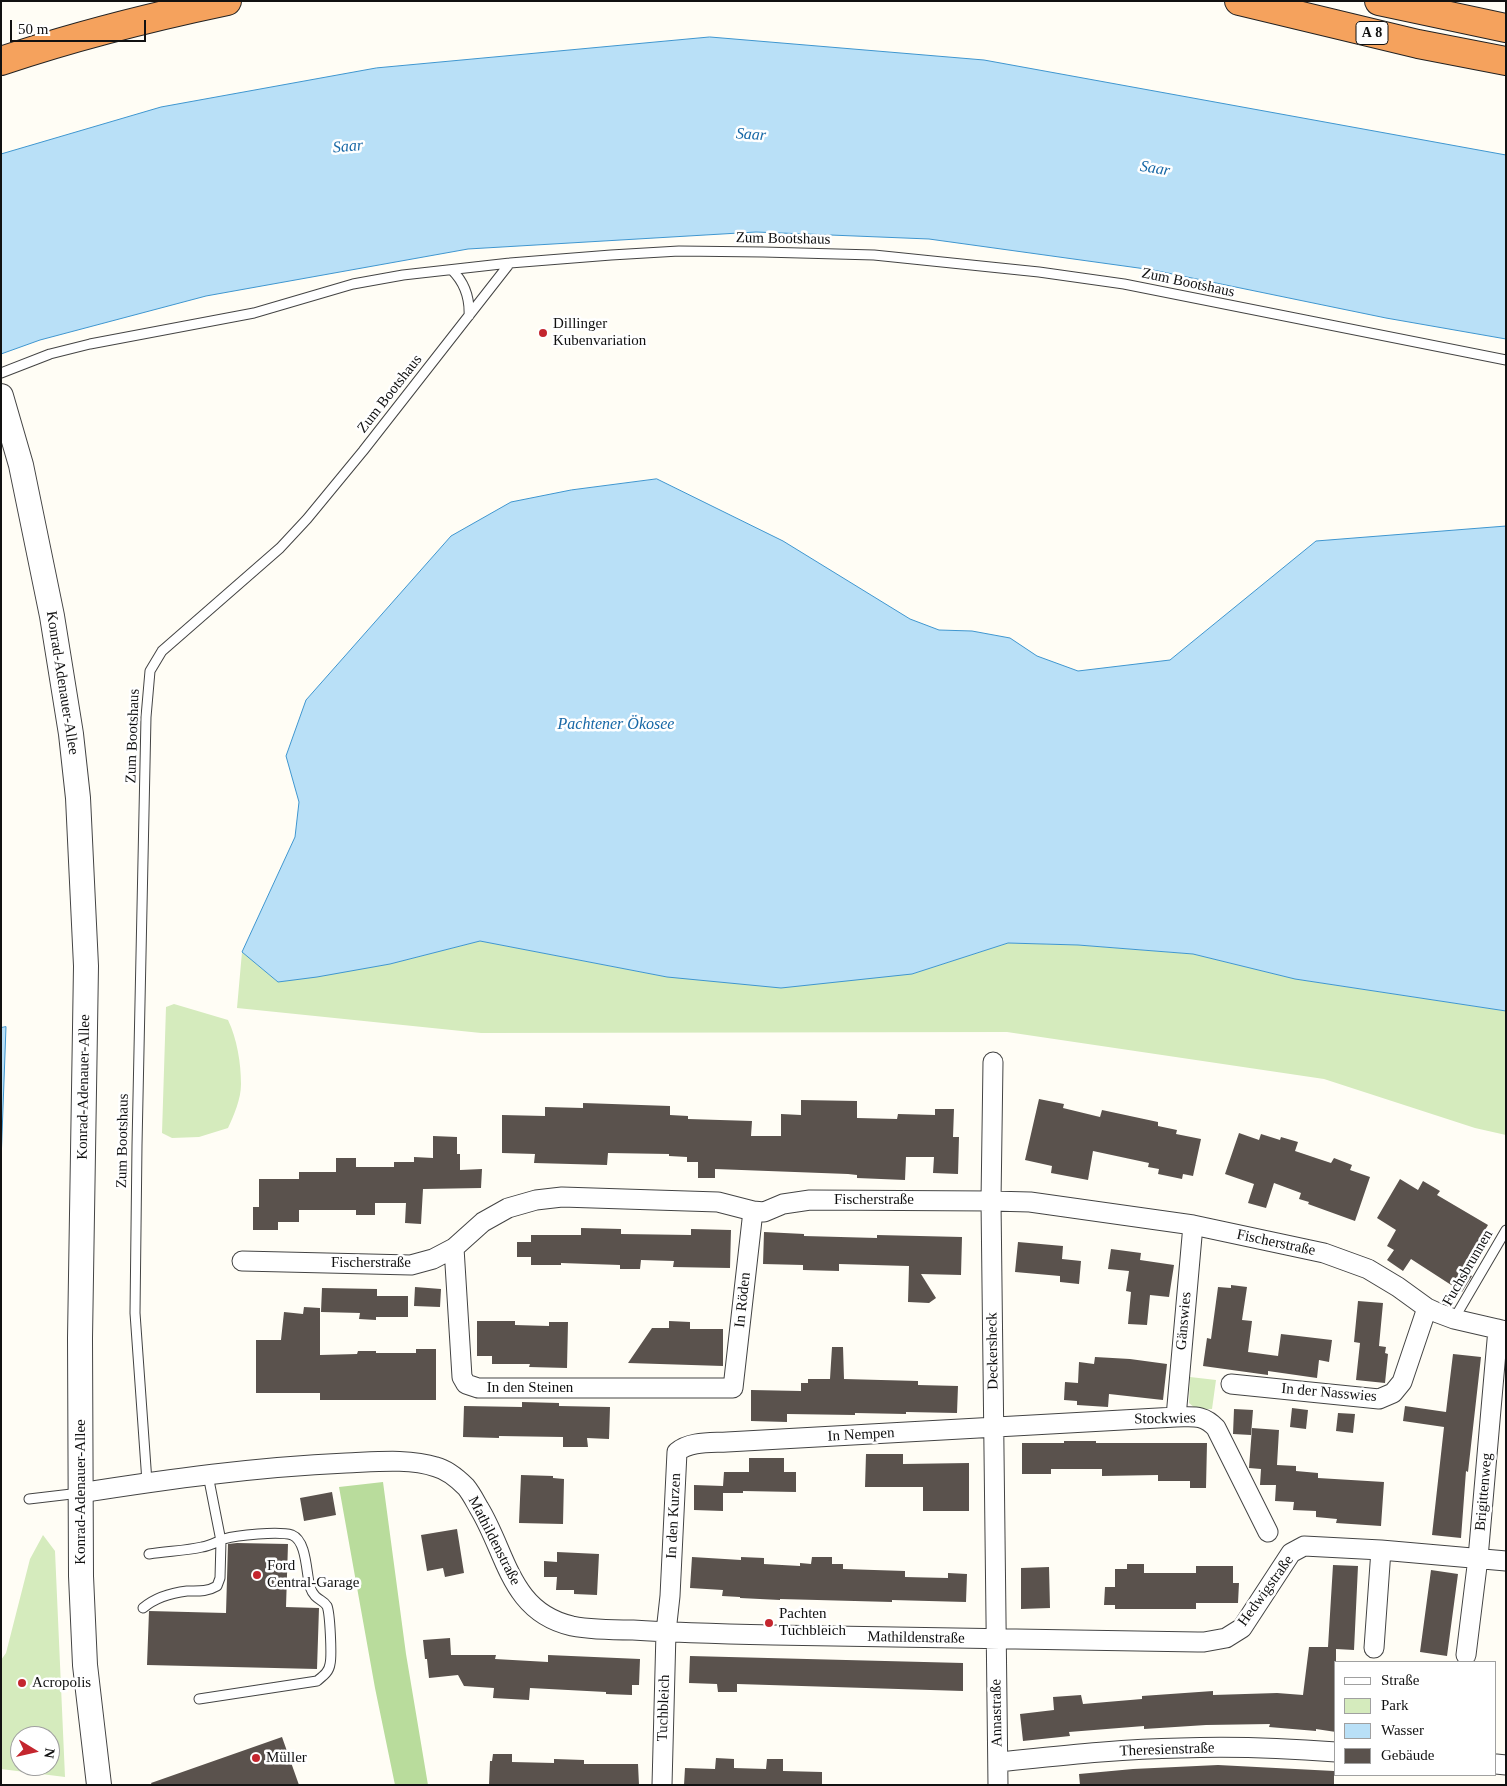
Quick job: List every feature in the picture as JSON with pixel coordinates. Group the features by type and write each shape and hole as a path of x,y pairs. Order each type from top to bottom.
{"highway":[{"path":"1,61 39,48 152,17 227,1"},
{"name":"A 8","path":"1239,1 1418,44 1506,61"},
{"name":"A 8","path":"1379,1 1506,28"}],"street":[{"name":"Konrad-Adenauer-Allee","path":"1,396 20,465 52,616 70,724 78,798 86,957 80,1348 81,1576 85,1665 99,1785"},
{"name":"Deckersheck","path":"993,1062 991,1201 997,1640"},
{"name":"Fischerstraße","path":"242,1261 412,1265 433,1259 454,1248 483,1222 508,1208 536,1200 562,1198 718,1202 752,1211 764,1212 783,1204 810,1200 1030,1202 1193,1225 1324,1253 1368,1269 1398,1287 1427,1308 1454,1319 1502,1330"},
{"name":"In Röden","path":"733,1388 752,1211"},
{"name":"Gänswies","path":"1176,1417 1193,1225"},
{"name":"In den Steinen","path":"454,1248 462,1377 466,1384 478,1388 733,1388"},
{"name":"In der Nasswies","path":"1231,1384 1378,1399 1393,1393 1402,1382 1427,1308"},
{"name":"Brigittenweg","path":"1466,1655 1502,1330"},
{"name":"Stockwies","path":"994,1428 1202,1417 1209,1420 1216,1428 1268,1532"},
{"name":"In Nempen","path":"727,1442 994,1428"},
{"name":"In den Kurzen","path":"666,1632 670,1596 677,1452 682,1447 690,1445 727,1442"},
{"name":"Mathildenstraße","path":"80,1493 203,1475 311,1465 400,1461 436,1466 450,1473 468,1489 483,1514 514,1584 526,1600 554,1620 572,1626 592,1629 666,1632 997,1640"},
{"name":"Hedwigstraße","path":"997,1640 1204,1642 1226,1638 1242,1628 1291,1553 1304,1546 1381,1550 1506,1561"},
{"path":"1374,1648 1381,1550"},
{"name":"Tuchbleich","path":"662,1785 666,1632"},
{"name":"Annastraße","path":"997,1640 998,1785"},
{"name":"Theresienstraße","path":"998,1762 1097,1752 1180,1748 1239,1748 1334,1752"}],"lane":[{"name":"Zum Bootshaus","path":"147,1482 135,1313 136,1145 146,727 150,671 162,651 280,548 308,519 363,452 510,264 679,251 874,255 960,263 1124,284 1506,360"},
{"path":"1,373 50,354 90,344 254,313 353,284 403,275 510,264"},
{"path":"452,270 458,276 465,290 469,305 469,316"},
{"name":"Fuchsbrunnen","path":"1454,1319 1506,1230"},
{"path":"143,1608 152,1600 170,1593 210,1591 217,1586 220,1578 221,1540 203,1475"},
{"path":"29,1499 80,1493"},
{"path":"149,1554 201,1548 221,1540 281,1532 298,1538 302,1544 310,1586 314,1596 327,1605 330,1664 325,1675 317,1681 198,1699"}],"green space":[{"path":"480,941 667,977 912,974 1008,943 1078,945 1193,954 1295,979 1506,1011 1506,1135 1475,1128 1324,1079 1007,1032 481,1033 237,1008 242,952 278,982 390,964"},
{"path":"174,1004 228,1020 238,1051 241,1090 237,1107 228,1128 199,1137 172,1138 162,1133 166,1007"},
{"path":"1190,1377 1216,1380 1212,1409 1196,1409 1189,1403"},
{"path":"383,1482 406,1654 428,1785 395,1785 375,1688 339,1487"},
{"path":"43,1535 55,1551 65,1777 57,1776 60,1776 60,1726 10,1726 10,1770 1,1769 1,1660 6,1653 30,1559"}],"water":[{"name":"Saar","path":"710,37 984,60 1506,155 1506,339 1386,318 1153,270 929,239 756,232 468,249 206,296 40,340 1,354 1,154 161,107 376,68"},
{"name":"Pachtener Ökosee","path":"657,479 783,541 910,619 939,630 972,631 1010,638 1037,656 1078,671 1170,660 1316,541 1506,526 1506,1011 1295,979 1193,954 1078,945 1008,943 912,974 781,988 667,977 480,941 390,964 278,982 242,952 295,837 299,802 286,756 306,700 451,536 511,502 571,490"},
{"path":"6,1027 1,1162 1,1028"}],"building":[{"path":"1039,1099 1064,1104 1063,1108 1100,1117 1102,1110 1158,1122 1158,1126 1177,1130 1176,1134 1201,1139 1193,1176 1183,1174 1182,1179 1158,1174 1159,1169 1148,1167 1149,1163 1093,1151 1088,1180 1051,1173 1052,1166 1025,1160"},
{"path":"801,1100 857,1101 857,1118 897,1119 898,1114 935,1115 935,1109 954,1109 953,1137 959,1137 958,1174 933,1173 934,1157 906,1157 905,1180 857,1178 857,1175 848,1174 715,1169 715,1178 698,1178 698,1162 687,1162 687,1157 669,1156 669,1154 608,1153 607,1165 534,1163 535,1154 502,1153 502,1115 545,1116 545,1107 583,1108 583,1103 670,1106 670,1115 688,1116 688,1119 752,1121 751,1136 781,1136 781,1114 801,1115"},
{"path":"1239,1133 1259,1140 1261,1134 1280,1140 1281,1137 1298,1142 1295,1151 1331,1163 1334,1158 1352,1165 1350,1170 1370,1177 1355,1221 1308,1204 1309,1202 1299,1199 1301,1193 1274,1183 1266,1208 1248,1203 1254,1184 1225,1174"},
{"path":"433,1136 457,1137 457,1154 460,1154 460,1170 482,1169 481,1188 423,1189 421,1224 405,1223 406,1203 375,1203 375,1215 356,1215 356,1210 299,1210 299,1222 278,1222 278,1230 253,1230 253,1207 259,1207 259,1179 299,1179 299,1172 336,1172 336,1158 356,1158 356,1167 394,1167 394,1162 414,1162 414,1157 433,1158"},
{"path":"1400,1179 1418,1190 1423,1181 1440,1191 1437,1195 1488,1225 1472,1252 1477,1255 1467,1273 1472,1276 1462,1292 1411,1259 1403,1271 1387,1260 1394,1250 1387,1246 1396,1230 1377,1218"},
{"path":"581,1228 621,1229 621,1234 691,1235 691,1229 731,1230 730,1268 673,1267 674,1261 641,1260 640,1269 620,1269 620,1265 561,1263 561,1265 531,1265 531,1257 517,1257 517,1242 531,1242 531,1235 581,1235"},
{"path":"764,1232 804,1234 804,1236 877,1238 877,1235 962,1237 961,1275 921,1274 936,1298 929,1303 908,1302 909,1266 839,1264 839,1271 803,1270 803,1265 763,1264"},
{"path":"1018,1242 1063,1246 1062,1259 1081,1261 1079,1284 1060,1282 1060,1276 1015,1272"},
{"path":"1111,1249 1141,1253 1140,1260 1174,1265 1169,1297 1150,1295 1147,1325 1128,1324 1131,1292 1126,1291 1129,1271 1108,1269"},
{"path":"1231,1285 1247,1287 1242,1320 1252,1321 1248,1352 1278,1356 1281,1334 1332,1340 1329,1362 1319,1360 1317,1378 1268,1371 1268,1375 1203,1366 1207,1338 1211,1339 1218,1287 1231,1288"},
{"path":"415,1287 441,1289 440,1307 414,1306"},
{"path":"322,1288 377,1289 377,1296 408,1296 408,1317 376,1317 376,1320 359,1319 360,1313 321,1312"},
{"path":"1358,1301 1383,1303 1379,1346 1386,1347 1385,1353 1388,1354 1385,1383 1356,1380 1360,1343 1354,1342"},
{"path":"304,1307 320,1308 320,1355 357,1354 358,1351 416,1353 416,1349 436,1349 436,1400 320,1400 320,1393 256,1393 256,1340 281,1340 284,1312 303,1314"},
{"path":"477,1321 515,1321 515,1325 549,1326 549,1322 568,1322 567,1368 529,1367 530,1364 492,1364 492,1356 477,1356"},
{"path":"669,1321 690,1322 690,1329 723,1329 723,1366 628,1363 652,1328 669,1328"},
{"path":"832,1347 843,1347 844,1379 918,1381 918,1385 958,1386 957,1413 787,1414 787,1422 751,1421 751,1390 801,1391 801,1383 808,1383 808,1379 830,1379"},
{"path":"1453,1354 1481,1357 1468,1472 1466,1471 1461,1538 1432,1535 1444,1427 1403,1421 1405,1406 1446,1412"},
{"path":"1095,1357 1167,1364 1163,1400 1109,1394 1108,1407 1077,1405 1077,1401 1064,1400 1065,1382 1078,1383 1079,1362 1094,1364"},
{"path":"522,1402 559,1403 559,1406 610,1407 609,1439 587,1438 588,1447 563,1447 563,1437 463,1437 464,1406 522,1407"},
{"path":"1292,1408 1308,1410 1306,1429 1290,1427"},
{"path":"1234,1409 1253,1410 1251,1435 1233,1434"},
{"path":"1338,1413 1355,1414 1353,1433 1336,1431"},
{"path":"1252,1428 1279,1430 1277,1465 1296,1466 1296,1471 1318,1473 1318,1478 1384,1482 1381,1526 1336,1523 1337,1519 1316,1517 1316,1511 1293,1510 1294,1502 1275,1501 1276,1485 1260,1485 1261,1469 1249,1468"},
{"path":"1064,1441 1096,1441 1096,1443 1207,1443 1206,1488 1190,1488 1190,1481 1158,1481 1158,1475 1102,1476 1102,1469 1051,1469 1051,1474 1022,1474 1022,1443 1064,1443"},
{"path":"866,1454 903,1454 903,1464 969,1463 969,1511 923,1511 923,1487 865,1487"},
{"path":"749,1458 784,1458 784,1472 796,1472 796,1492 743,1491 743,1493 723,1493 723,1511 694,1510 694,1485 723,1486 724,1472 749,1472"},
{"path":"521,1475 553,1476 553,1478 564,1479 563,1524 519,1523"},
{"path":"332,1492 336,1515 304,1521 300,1498"},
{"path":"457,1529 464,1573 445,1577 443,1568 427,1571 421,1535"},
{"name":"Ford Central-Garage","path":"228,1544 288,1544 286,1607 319,1608 317,1669 147,1665 149,1611 226,1613"},
{"path":"557,1552 599,1554 597,1595 574,1594 574,1590 556,1590 557,1577 544,1577 544,1561 557,1562"},
{"path":"692,1557 741,1560 741,1557 764,1558 764,1564 800,1566 800,1563 811,1564 812,1557 832,1557 832,1564 843,1564 843,1569 905,1571 905,1577 948,1578 948,1573 967,1574 966,1602 780,1600 722,1596 723,1590 690,1588"},
{"path":"1127,1564 1144,1564 1144,1573 1196,1573 1196,1566 1233,1566 1233,1583 1239,1583 1238,1603 1196,1603 1196,1609 1115,1609 1115,1605 1104,1605 1105,1587 1115,1587 1115,1569 1127,1569"},
{"path":"1333,1565 1358,1566 1354,1650 1336,1649 1336,1661 1334,1661 1334,1732 1269,1727 1270,1724 1206,1725 1144,1729 1144,1726 1069,1732 1070,1736 1023,1741 1020,1714 1054,1710 1053,1697 1081,1695 1083,1704 1142,1699 1142,1696 1213,1691 1213,1695 1277,1693 1303,1695 1309,1647 1328,1647"},
{"path":"1049,1567 1050,1608 1021,1609 1021,1568"},
{"path":"1431,1570 1458,1574 1447,1656 1420,1652"},
{"path":"450,1638 451,1655 496,1655 495,1659 548,1662 548,1655 640,1659 639,1685 632,1685 632,1695 530,1688 529,1700 493,1698 494,1688 464,1686 458,1675 429,1678 423,1640"},
{"path":"690,1656 963,1663 963,1691 737,1684 737,1692 718,1692 717,1684 689,1683"},
{"name":"Müller","path":"282,1737 299,1785 152,1785 151,1783"},
{"path":"493,1754 512,1754 512,1762 554,1763 554,1759 584,1760 584,1764 638,1764 639,1785 489,1785 490,1761 492,1761"},
{"path":"716,1758 734,1759 734,1768 766,1769 767,1759 783,1759 783,1771 822,1772 822,1785 684,1785 685,1768 715,1769"},
{"path":"1218,1765 1334,1771 1334,1785 1080,1785 1079,1774 1133,1769"}],"place":[{"name":"Dillinger Kubenvariation","path":"543,333"},
{"name":"Ford Central-Garage","path":"257,1575"},
{"name":"Pachten Tuchbleich","path":"769,1623"},
{"name":"Acropolis","path":"22,1683"},
{"name":"Müller","path":"256,1758"}]}
